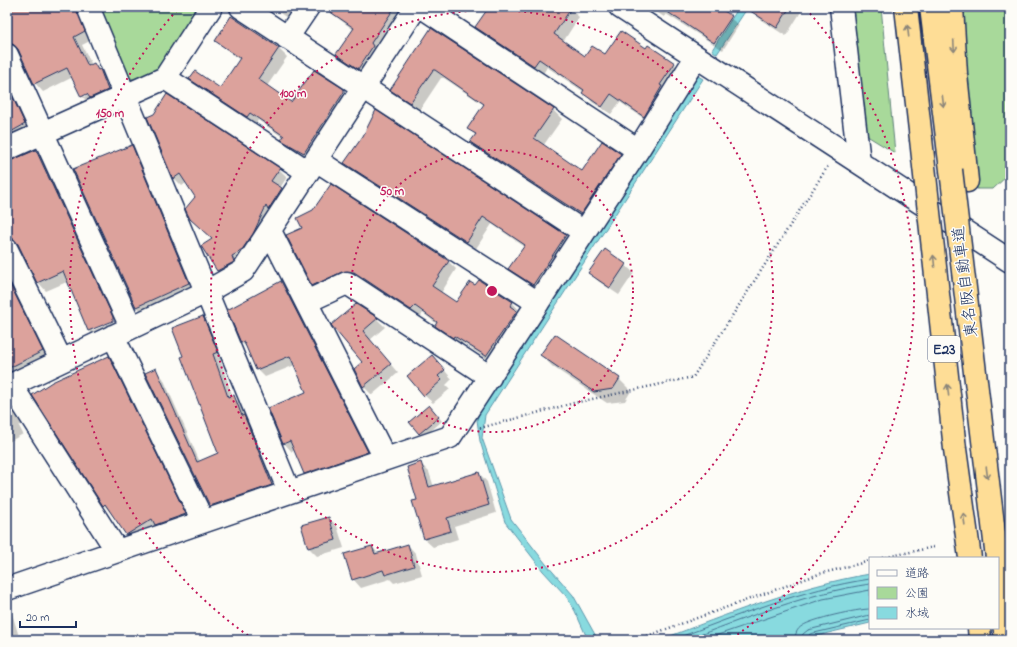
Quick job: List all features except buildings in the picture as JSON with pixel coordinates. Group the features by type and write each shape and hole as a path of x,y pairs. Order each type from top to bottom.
{"highway":[{"name":"東名阪自動車道","path":"906,7 955,449 970,557"},
{"name":"東名阪自動車道","path":"931,7 959,175 983,446 996,557"},
{"path":"952,7 956,74 959,175"},
{"path":"999,580 1006,640"},
{"path":"979,629 980,640"}],"street":[{"path":"88,7 289,491"},
{"path":"7,149 166,78 211,7"},
{"path":"241,7 584,232"},
{"path":"287,38 308,7"},
{"path":"118,551 9,386 206,292 244,271 416,7"},
{"path":"422,7 638,150"},
{"path":"620,7 1010,261"},
{"path":"841,7 859,162"},
{"path":"7,55 42,133 122,332 203,521"},
{"path":"7,589 385,458 450,437 638,150 696,57"},
{"path":"166,78 538,303"},
{"path":"270,231 385,458"},
{"path":"7,250 62,360"},
{"path":"306,302 347,283 490,377"}],"path":[{"path":"484,426 574,403 694,377 839,149"},
{"path":"887,557 934,547"},
{"path":"636,640 818,574 869,561"}],"green space":[{"path":"99,7 200,7 160,69 135,80 129,77"},
{"path":"849,7 881,7 895,153 864,134"},
{"path":"962,7 1008,7 1008,175 993,189 977,189"}],"water":[{"path":"739,7 748,7 717,54 712,50"},
{"path":"698,76 703,79 485,415 482,438 511,519 546,564 573,595 598,640 588,640 575,611 566,596 543,571 505,522 480,441 477,420 479,412"},
{"path":"869,574 869,623 805,640 660,640 790,593 843,579"}]}
